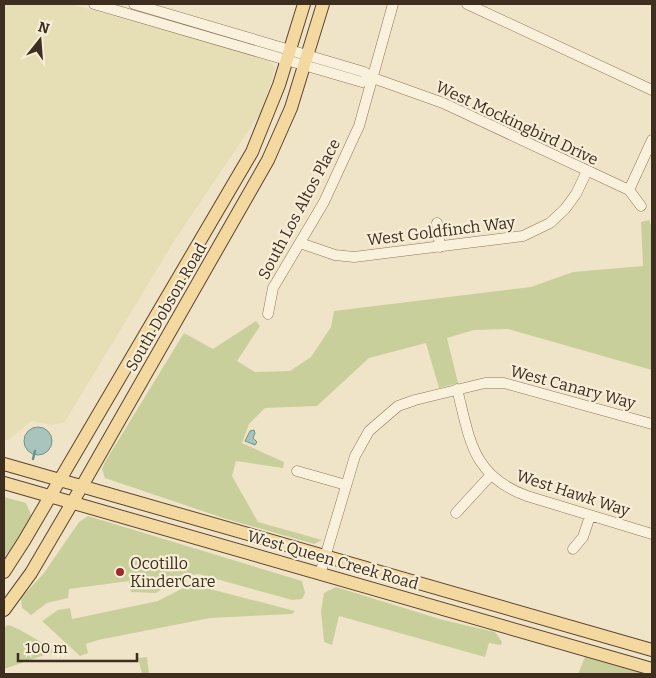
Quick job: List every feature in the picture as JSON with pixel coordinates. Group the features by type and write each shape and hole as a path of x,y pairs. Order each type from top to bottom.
{"main road":[{"name":"South Dobson Road","path":"4,572 252,152 272,106 304,4"},
{"name":"South Dobson Road","path":"4,610 30,573 82,486 268,160 284,127 307,60 323,4"},
{"name":"West Queen Creek Road","path":"4,464 652,650"},
{"name":"West Queen Creek Road","path":"4,483 652,669"},
{"path":"512,629 529,623 568,634 584,630"}],"street":[{"name":"West Mockingbird Drive","path":"94,4 289,54"},
{"name":"West Mockingbird Drive","path":"134,4 307,60 362,82 373,78 443,103 629,190 641,206"},
{"name":"South Los Altos Place","path":"268,314 273,288 342,167 359,126 393,4"},
{"path":"467,4 486,8 652,90"},
{"path":"629,190 652,140"},
{"name":"West Goldfinch Way","path":"300,243 335,256 354,257 518,237 538,230 565,209 576,194 587,171"},
{"path":"437,222 440,247"},
{"name":"West Canary Way","path":"320,574 361,441 382,417 398,406 485,383 504,383 652,424"},
{"name":"West Hawk Way","path":"458,389 472,446 490,476 512,491 652,534"},
{"path":"297,471 346,485"},
{"path":"456,514 490,476"},
{"path":"573,549 583,537 590,516"}],"shaded area":[{"path":"4,4 71,4 261,58 271,62 275,69 261,112 176,238 64,423 51,425 31,421 10,439 4,441"}],"green space":[{"path":"649,220 652,228 652,370 508,329 474,330 447,338 458,383 439,388 426,343 369,358 317,406 265,408 249,424 242,443 284,462 283,468 236,461 232,476 258,522 322,540 314,544 223,518 105,478 102,469 105,462 184,333 213,349 256,321 260,326 237,361 255,372 290,371 311,357 331,327 334,311 531,287 573,272 643,266 641,222"},
{"path":"4,497 26,503 32,517 22,535 4,557"},
{"path":"88,516 302,581 305,593 302,599 292,600 198,574 176,579 156,593 131,592 129,581 69,589 68,598 47,603 31,615 22,608 21,598 44,573 79,522"},
{"path":"191,584 295,611 292,614 210,618 98,640 86,644 88,653 80,656 42,621 58,610 70,608 72,619 158,601"},
{"path":"336,587 443,620 495,632 502,642 501,645 489,643 485,657 339,616 332,645 324,642 321,611 324,593"},
{"path":"7,625 56,651 4,669 4,629"},
{"path":"147,657 149,674 142,674 138,658"},
{"path":"585,657 644,674 578,674"}],"water":[{"path":"38,427 48,431 52,441 48,451 38,455 28,451 24,441 28,431"},
{"path":"254,430 253,438 257,442 255,445 245,441 250,431"}],"waterway":[{"path":"33,459 35,451"}],"place":[{"name":"Ocotillo KinderCare","path":"120,572"}]}
